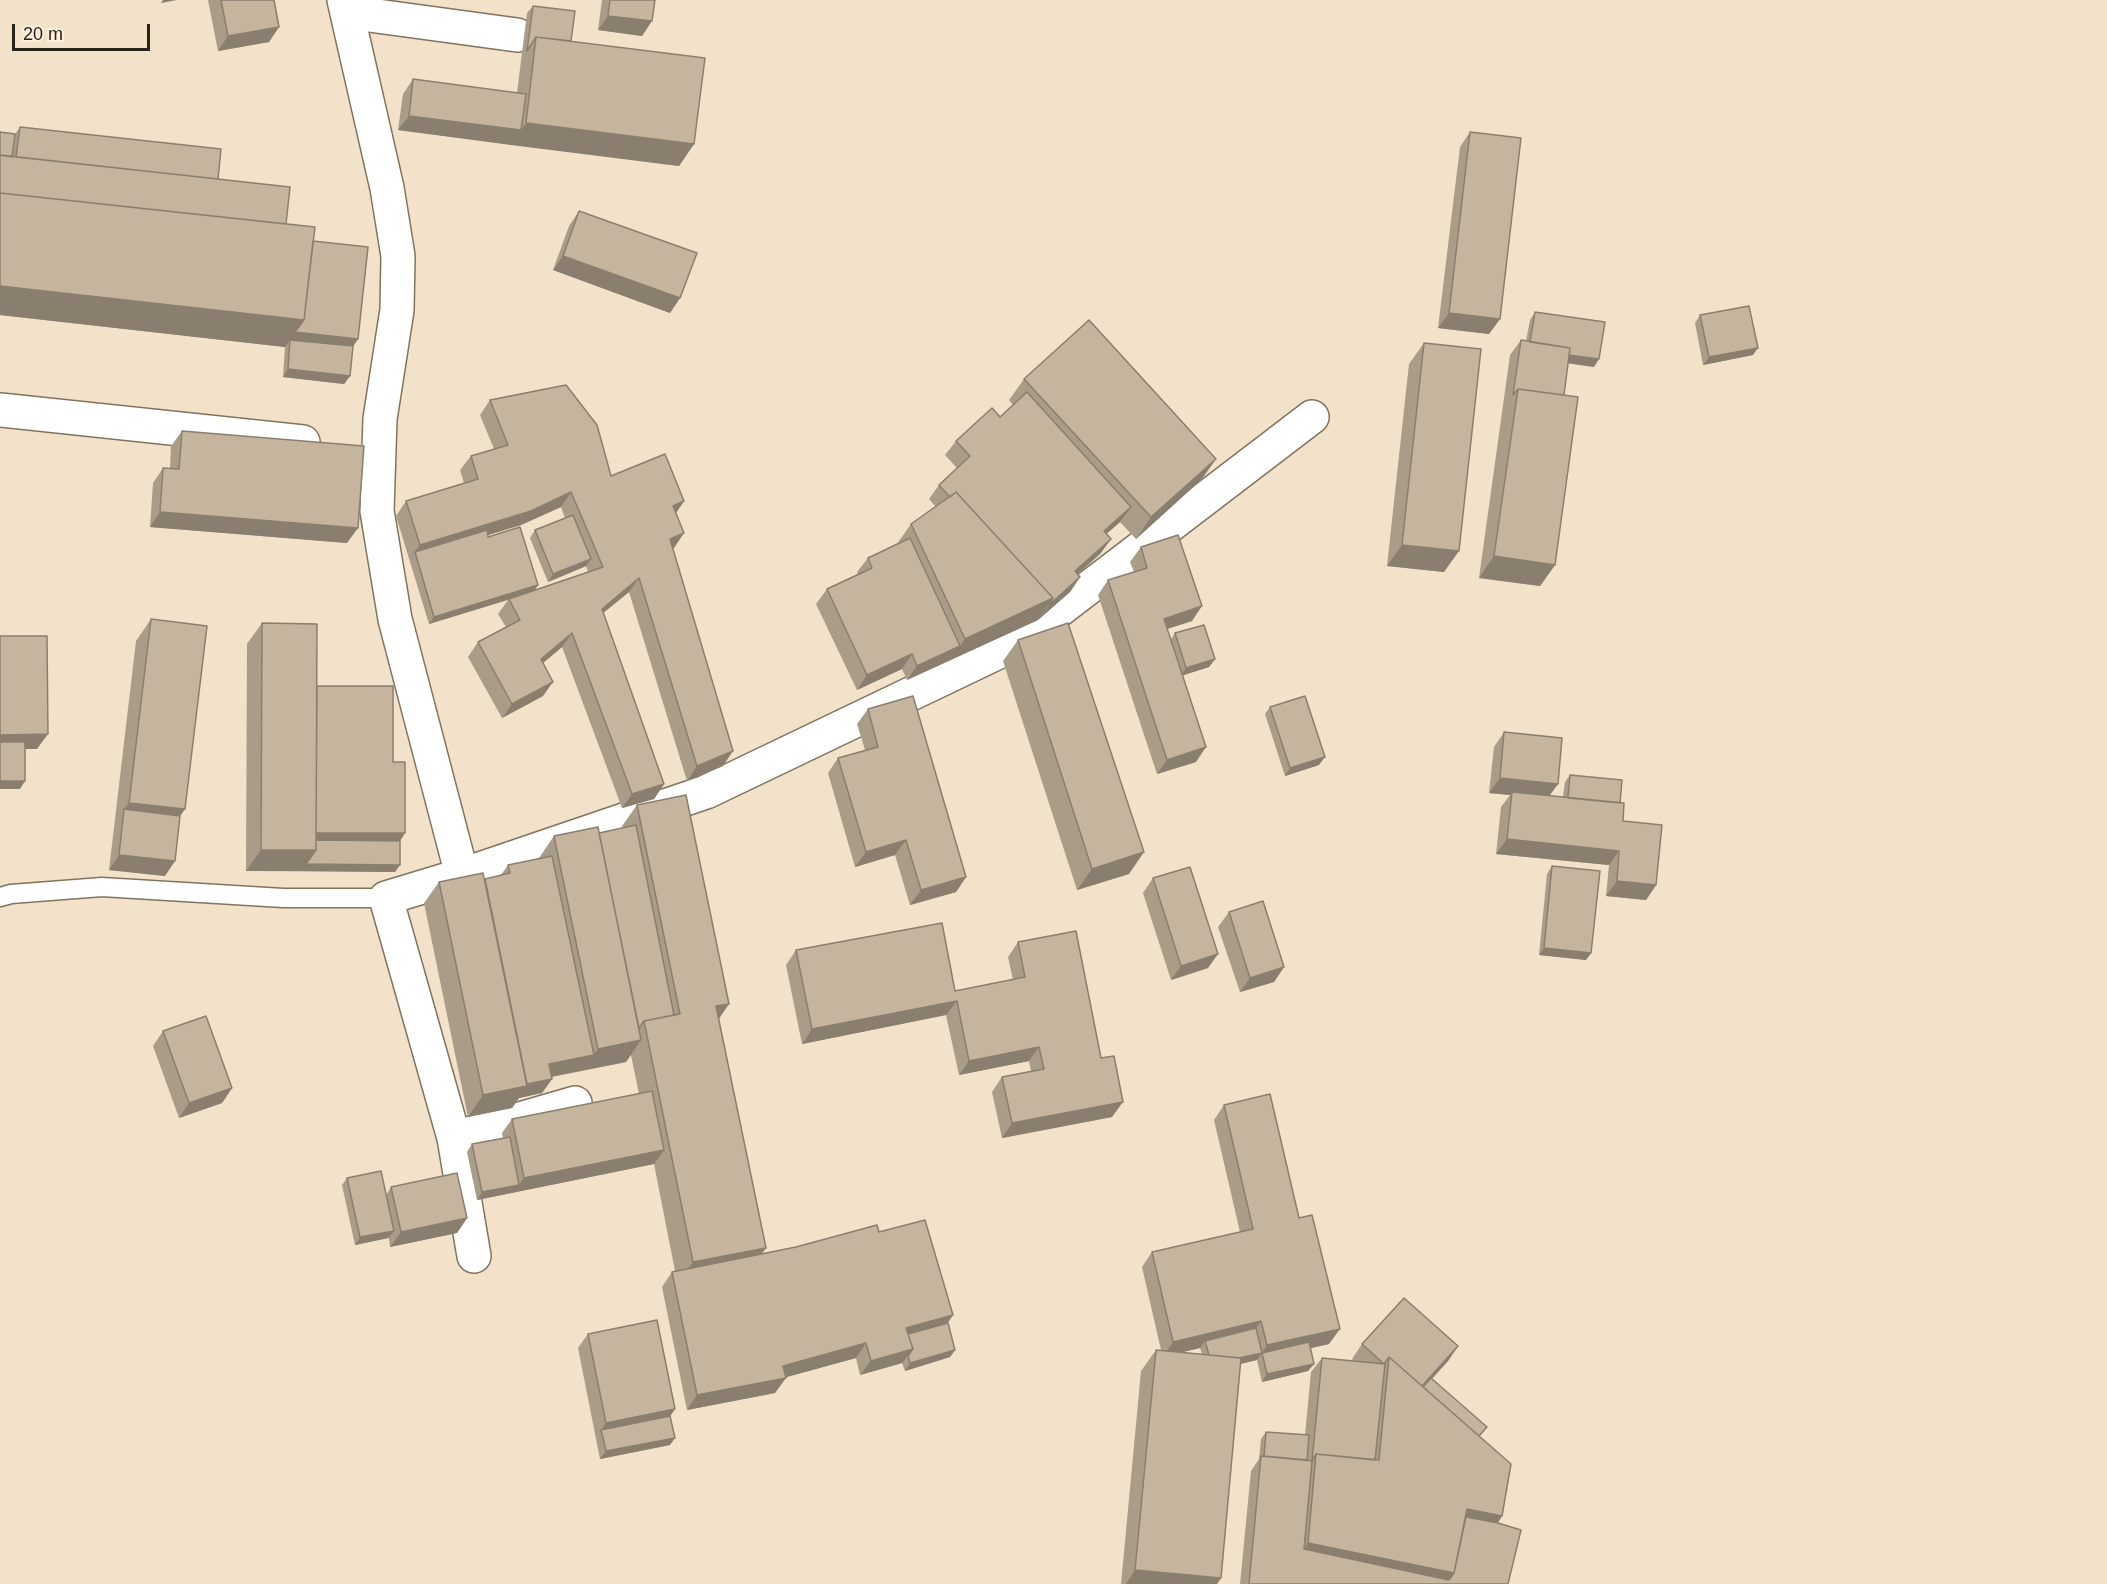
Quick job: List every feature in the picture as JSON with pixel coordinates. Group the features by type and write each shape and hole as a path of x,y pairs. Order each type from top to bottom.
{"street":[{"path":"353,453 380,419 397,310 398,256 387,188 346,6 517,35"},
{"path":"0,410 353,453"},
{"path":"474,1256 453,1138 386,898 462,875 706,792 1015,644 1312,417"},
{"path":"353,453 377,511 395,619 462,875"},
{"path":"453,1138 575,1103"}],"lane":[{"path":"0,897 11,894 102,887 283,898 386,898"}],"building":[{"path":"221,0 274,0 279,27 228,36"},
{"path":"610,0 655,0 652,21 608,16"},
{"path":"533,6 575,11 571,41 536,37 527,51"},
{"path":"536,37 705,58 694,144 526,123"},
{"path":"413,79 526,94 521,130 409,116"},
{"path":"20,127 221,149 218,179 16,157"},
{"path":"0,132 15,134 12,157 0,155"},
{"path":"1470,132 1521,138 1500,319 1449,313"},
{"path":"0,155 290,187 286,224 0,193"},
{"path":"0,193 315,227 304,320 0,286"},
{"path":"579,211 697,253 680,298 563,256"},
{"path":"313,241 368,247 358,339 295,332 304,320"},
{"path":"1749,306 1758,348 1709,357 1700,315"},
{"path":"1535,312 1605,322 1599,359 1569,355 1570,348 1530,342"},
{"path":"1089,320 1216,459 1151,517 1024,379"},
{"path":"290,340 353,346 350,376 288,369"},
{"path":"1521,340 1570,348 1564,395 1518,389 1513,395"},
{"path":"1424,343 1481,349 1459,551 1402,545"},
{"path":"566,385 597,425 611,476 665,454 684,501 673,506 684,533 670,539 733,751 697,766 639,578 602,609 664,784 632,794 572,633 541,659 553,682 512,704 478,642 520,620 509,599 603,567 571,492 531,511 420,545 406,501 478,479 471,456 508,445 490,400"},
{"path":"1518,389 1578,397 1555,565 1494,556"},
{"path":"1027,392 1131,507 1104,531 1111,539 1075,571 1080,577 1049,605 1053,598 956,492 950,497 939,485 970,456 956,441 992,408 1000,417"},
{"path":"182,431 364,446 358,528 160,512 163,468 179,469"},
{"path":"956,492 1053,598 965,639 911,524"},
{"path":"573,515 591,559 553,574 535,530"},
{"path":"520,527 538,585 434,617 415,552 487,530 488,537"},
{"path":"1178,535 1202,606 1164,619 1206,747 1167,760 1108,580 1147,568 1141,547"},
{"path":"910,538 960,646 917,666 912,654 867,675 827,589 872,568 868,558"},
{"path":"151,619 207,626 185,809 129,803"},
{"path":"262,623 317,624 316,850 261,850"},
{"path":"1068,623 1144,852 1092,869 1018,640"},
{"path":"1204,625 1215,659 1186,668 1175,633"},
{"path":"0,636 47,636 48,734 0,735"},
{"path":"317,686 393,686 393,762 405,762 405,833 316,833"},
{"path":"913,696 966,877 921,890 906,840 866,852 838,758 878,747 868,709"},
{"path":"1305,696 1325,757 1290,768 1270,707"},
{"path":"1504,732 1562,738 1558,784 1500,778"},
{"path":"0,742 25,742 25,781 0,781"},
{"path":"1570,775 1622,780 1620,803 1568,798"},
{"path":"1512,792 1624,803 1623,821 1662,825 1656,885 1617,881 1619,851 1507,839"},
{"path":"686,795 729,1004 716,1006 766,1248 693,1262 644,1021 680,1014 637,805"},
{"path":"124,809 180,816 175,861 119,855"},
{"path":"636,825 674,1015 644,1021 639,1028 599,833"},
{"path":"598,827 641,1040 598,1049 554,836"},
{"path":"316,840 400,841 400,865 306,864 316,850"},
{"path":"552,856 594,1055 549,1064 552,1079 527,1084 485,879 510,873 508,865"},
{"path":"1552,866 1600,871 1591,953 1544,948"},
{"path":"1190,867 1218,954 1181,966 1153,878"},
{"path":"483,873 527,1086 483,1095 439,882"},
{"path":"1263,901 1284,967 1250,978 1229,912"},
{"path":"942,923 955,991 1025,977 1018,942 1076,931 1101,1058 1114,1056 1123,1102 1012,1123 1002,1077 1044,1069 1039,1047 969,1061 957,1001 812,1029 796,950"},
{"path":"206,1016 232,1088 189,1103 163,1031"},
{"path":"652,1091 664,1150 524,1178 512,1119"},
{"path":"1270,1094 1299,1218 1312,1215 1340,1329 1267,1345 1261,1321 1173,1342 1152,1252 1253,1229 1224,1105"},
{"path":"510,1137 519,1185 482,1192 472,1144"},
{"path":"381,1171 394,1231 360,1237 347,1178"},
{"path":"457,1173 467,1218 401,1232 391,1187"},
{"path":"925,1220 953,1315 906,1328 913,1349 871,1361 866,1343 783,1366 786,1378 697,1395 672,1272 796,1247 877,1225 879,1232"},
{"path":"1404,1298 1458,1346 1422,1386 1389,1357 1384,1364 1362,1344"},
{"path":"657,1320 675,1409 606,1423 588,1334"},
{"path":"948,1323 955,1350 910,1363 908,1356 913,1349 908,1334"},
{"path":"1256,1328 1262,1353 1239,1358 1209,1355 1205,1341"},
{"path":"1309,1342 1314,1364 1267,1374 1262,1353"},
{"path":"1156,1350 1241,1358 1221,1578 1135,1570"},
{"path":"1389,1357 1511,1464 1502,1516 1467,1509 1454,1573 1308,1543 1316,1454 1379,1460"},
{"path":"1322,1358 1385,1364 1375,1460 1316,1454 1312,1461"},
{"path":"1431,1378 1487,1427 1479,1436 1423,1387"},
{"path":"670,1416 675,1438 606,1451 601,1430"},
{"path":"1266,1432 1309,1435 1307,1460 1264,1456"},
{"path":"1261,1456 1312,1461 1304,1549 1449,1580 1454,1573 1466,1517 1521,1530 1508,1584 1249,1584"}]}
